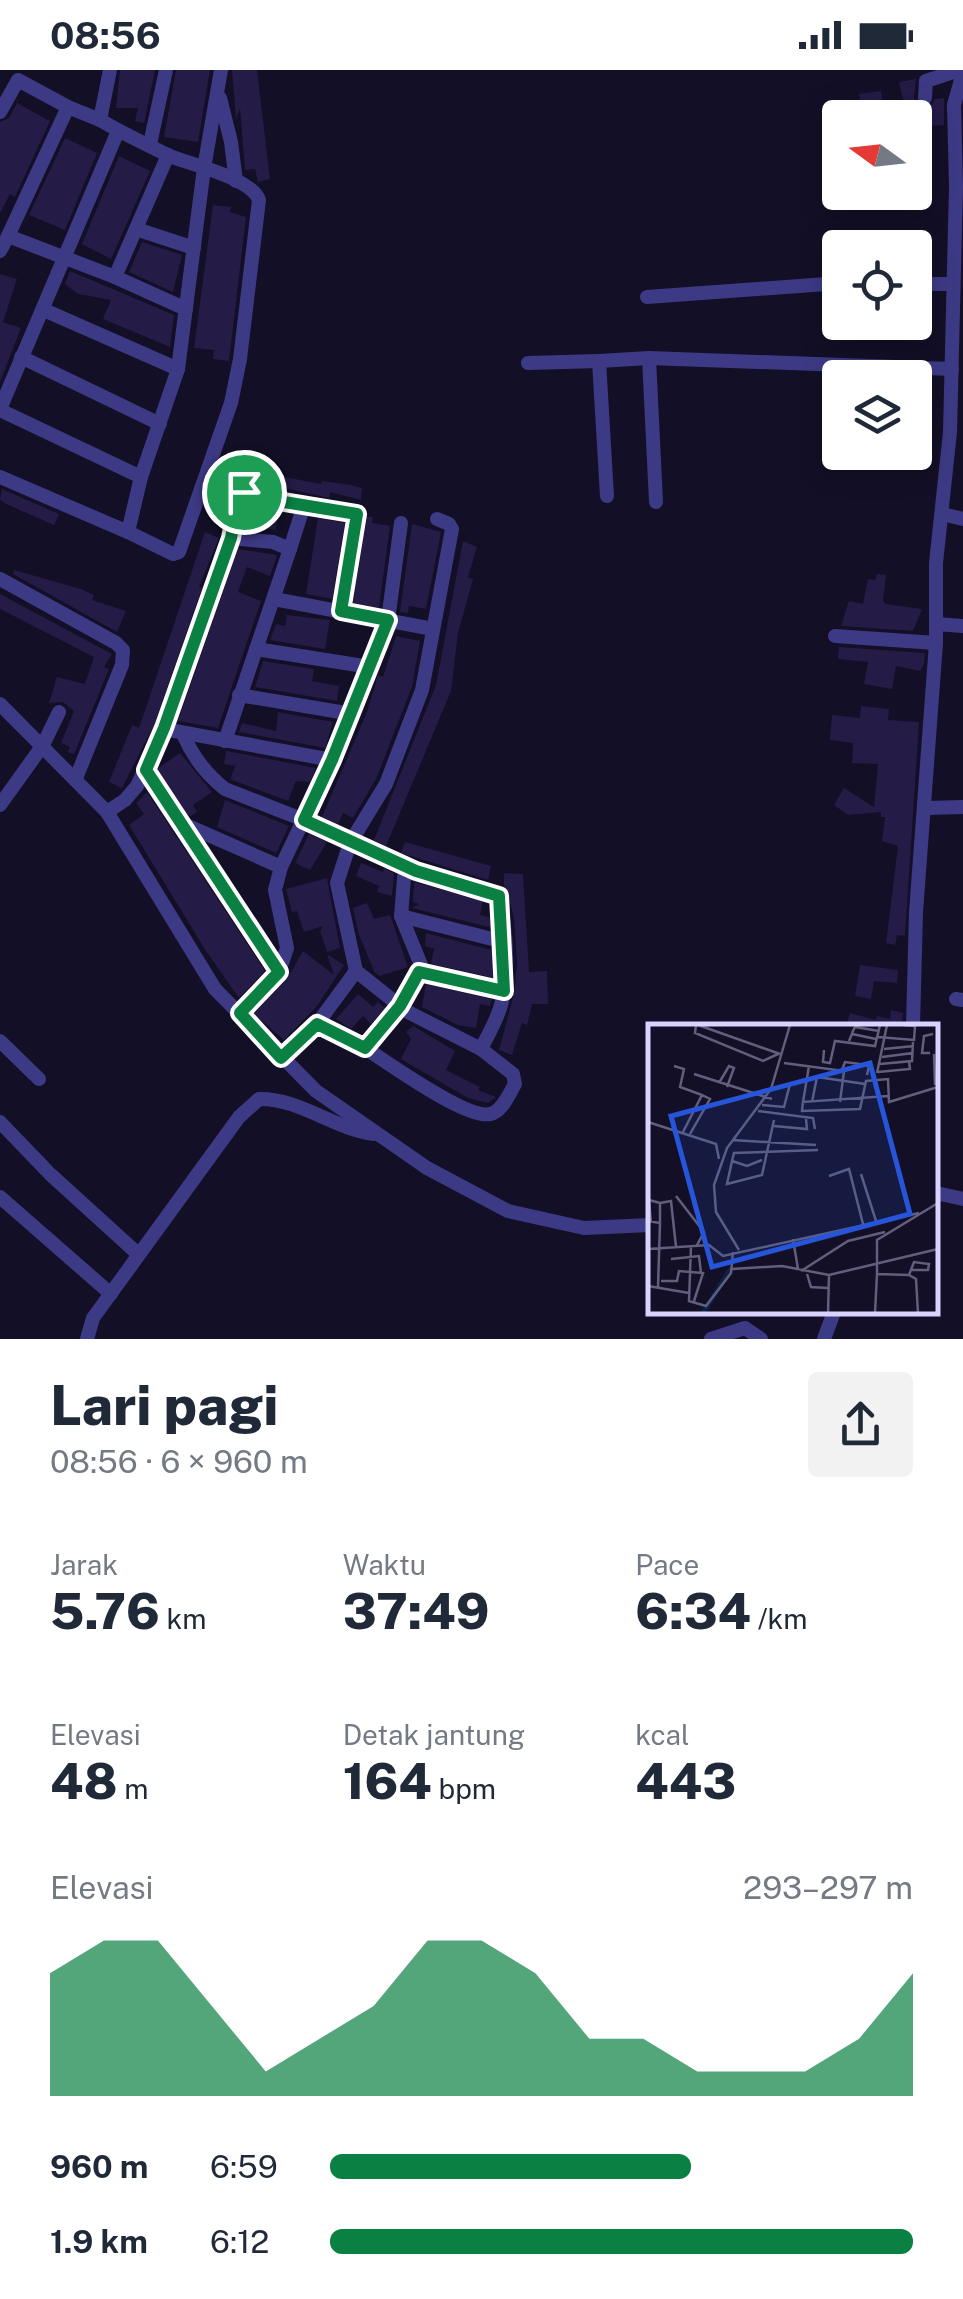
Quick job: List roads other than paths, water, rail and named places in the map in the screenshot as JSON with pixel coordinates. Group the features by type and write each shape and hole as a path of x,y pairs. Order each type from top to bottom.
{"street":[{"path":"0,477 173,554 179,552 231,404 259,200 256,192 236,180 168,155 68,107 5,70"},
{"path":"100,120 110,70"},
{"path":"150,144 166,70"},
{"path":"128,532 141,477 178,369 221,70"},
{"path":"913,1024 916,912 936,643 936,564 952,368 954,104 961,71 933,74 926,81 925,98"},
{"path":"0,112 18,80"},
{"path":"219,94 232,142 236,180"},
{"path":"68,107 2,245 64,257 186,308"},
{"path":"118,131 0,409 141,477"},
{"path":"115,276 168,155"},
{"path":"136,229 194,248"},
{"path":"932,284 952,284"},
{"path":"647,298 822,285"},
{"path":"44,310 178,369"},
{"path":"22,357 160,424"},
{"path":"528,363 648,358 952,368"},
{"path":"648,358 656,502"},
{"path":"600,361 607,496"},
{"path":"107,812 125,800 146,770 164,728 231,538 240,495 244,492 357,514 341,611"},
{"path":"225,742 304,505"},
{"path":"942,514 963,518"},
{"path":"317,1024 365,1048 449,1102 482,1114 499,1109 516,1079 482,1049 400,1006 356,971 337,887 350,843 392,768 422,690 452,529 437,520"},
{"path":"240,1013 279,972 288,940 275,894 282,868 352,714 388,620 401,524"},
{"path":"231,538 273,542 290,549"},
{"path":"0,580 123,650 122,665 76,778"},
{"path":"274,599 432,629"},
{"path":"936,624 963,626"},
{"path":"835,636 936,643"},
{"path":"256,649 370,666"},
{"path":"239,695 352,714"},
{"path":"0,704 107,812 215,989 316,1091 427,1168 508,1211 584,1228 648,1224"},
{"path":"0,805 43,745 59,712"},
{"path":"164,728 332,760"},
{"path":"183,734 189,749 225,789 405,866 498,894 504,942 504,991 501,1008 482,1049"},
{"path":"146,770 279,972"},
{"path":"926,808 963,807"},
{"path":"179,822 282,868"},
{"path":"365,1048 400,1006 419,972 420,958 401,916 405,866"},
{"path":"401,916 504,942"},
{"path":"281,1058 317,1024 356,971"},
{"path":"419,972 504,991"},
{"path":"0,1041 39,1078"},
{"path":"86,1339 93,1318 138,1254 239,1118 259,1099 276,1099 357,1132 380,1135"},
{"path":"0,1122 50,1174 138,1254"},
{"path":"938,1194 963,1200"},
{"path":"0,1197 112,1294"},
{"path":"824,1339 833,1314"},
{"path":"711,1339 745,1328 761,1339"}]}
